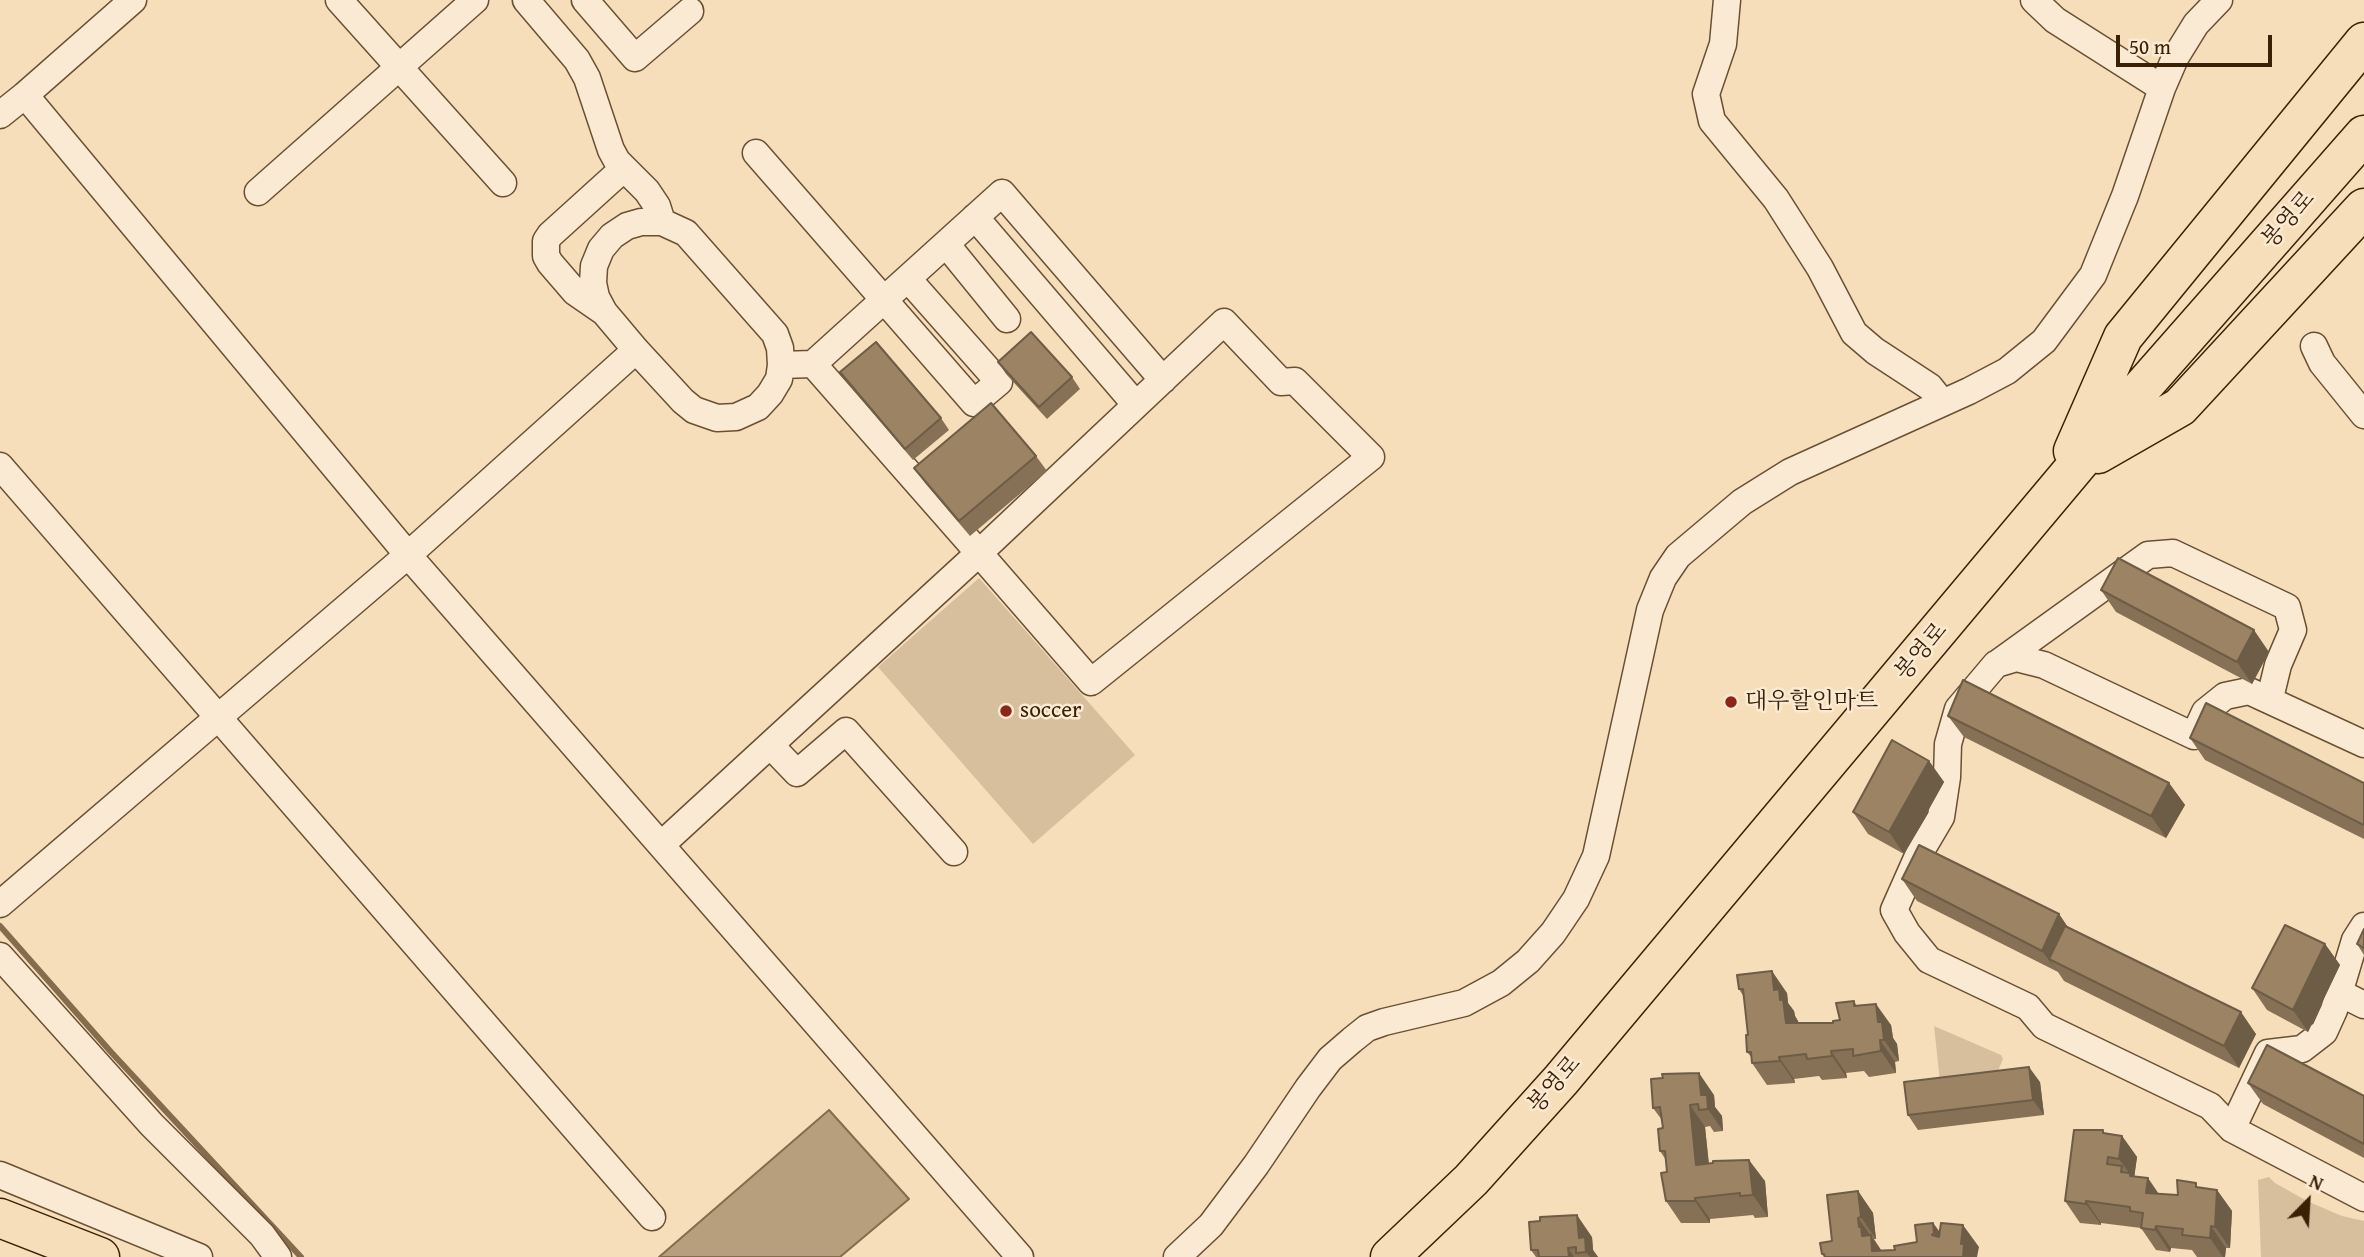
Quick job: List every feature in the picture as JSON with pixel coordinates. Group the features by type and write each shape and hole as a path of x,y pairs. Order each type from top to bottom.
{"highway":[{"path":"2065,480 2123,337 2364,42"},
{"name":"봉영로","path":"1390,1257 1471,1180 1561,1080 2148,381 2364,135"},
{"path":"2065,480 2180,407 2364,208"},
{"path":"0,1217 100,1257"}],"street":[{"path":"0,115 133,0"},
{"path":"339,0 503,183"},
{"path":"258,192 475,0"},
{"path":"526,0 577,60 606,139 617,161 647,191 657,206 662,222"},
{"path":"585,0 635,58 690,11"},
{"path":"1727,0 1723,44 1706,94 1712,121 1776,199 1820,268 1854,333 1875,351 1930,387 1942,402"},
{"path":"2035,0 2054,20 2162,88"},
{"path":"1177,1257 1211,1224 1256,1166 1315,1078 1330,1059 1352,1040 1367,1028 1384,1022 1464,1003 1501,983 1528,961 1553,933 1576,899 1596,856 1650,610 1663,578 1678,556 1742,502 1790,472 1969,391 2007,371 2044,341 2093,275 2175,58 2196,24 2219,0"},
{"path":"25,95 408,555 1020,1257"},
{"path":"756,153 974,403 999,382 908,279"},
{"path":"604,312 575,292 550,263 546,256 546,241 624,168"},
{"path":"781,365 813,364 1002,193 1163,380"},
{"path":"975,217 1136,405"},
{"path":"641,222 662,222 686,233 775,334 780,348 779,379 758,407 736,417 717,418 694,410 683,401 604,312 596,297 594,266 601,249 612,236 627,226 641,222"},
{"path":"946,244 1007,319"},
{"path":"661,845 979,553 1224,322 1281,382 1295,381 1371,457 1091,682 979,553 813,364"},
{"path":"2314,346 2322,363 2364,415"},
{"path":"0,904 408,555 636,350"},
{"path":"0,466 652,1217"},
{"path":"2270,698 2278,665 2293,630 2287,607 2174,553 2147,555 1996,664 1958,709 1948,744 1947,777 1941,817 1918,856 1894,910 1907,933 1929,960 2028,1007 2044,1026 2210,1106 2232,1129 2364,1198"},
{"path":"1996,664 2016,658 2044,665 2194,736 2205,712 2225,695 2249,691 2270,698 2364,744"},
{"path":"771,746 797,773 846,732 954,852"},
{"path":"2232,1129 2268,1053 2302,1049 2324,1032 2334,1010 2355,940 2364,926"},
{"path":"0,956 152,1125 262,1235 278,1257"},
{"path":"2338,992 2364,1005"},
{"path":"0,1175 199,1257"}],"shaded area":[{"name":"soccer","path":"979,578 1135,755 1033,844 878,667"},
{"path":"1934,1026 2001,1055 2003,1059 1997,1073 1940,1082"},
{"path":"829,1110 909,1199 840,1257 659,1257"},
{"path":"2269,1177 2307,1201 2342,1216 2364,1221 2364,1257 2261,1257 2258,1180"}],"building":[{"path":"1031,332 1072,377 1039,407 998,362"},
{"path":"876,342 941,418 905,449 840,372"},
{"path":"991,403 1036,456 959,521 914,468"},
{"path":"2118,558 2254,630 2237,662 2101,590"},
{"path":"1963,680 2169,783 2151,816 1948,716"},
{"path":"2206,703 2364,783 2364,825 2190,738"},
{"path":"1892,740 1929,761 1889,832 1853,812"},
{"path":"1919,845 2059,914 2042,951 1902,879"},
{"path":"2285,925 2325,944 2293,1010 2252,988"},
{"path":"2065,926 2241,1012 2224,1046 2049,959"},
{"path":"2364,929 2364,948 2357,944"},
{"path":"1772,971 1774,990 1779,989 1780,1000 1783,999 1786,1023 1833,1023 1840,1020 1836,1003 1854,1001 1854,1006 1876,1004 1884,1040 1880,1040 1881,1051 1853,1056 1853,1049 1831,1051 1832,1056 1807,1059 1806,1054 1779,1057 1780,1061 1752,1063 1751,1052 1747,1052 1743,989 1739,989 1737,975"},
{"path":"2267,1045 2364,1096 2364,1144 2248,1083"},
{"path":"2029,1067 2033,1100 1908,1115 1904,1082"},
{"path":"1699,1073 1701,1095 1707,1095 1708,1109 1699,1110 1698,1104 1690,1105 1696,1165 1713,1161 1749,1160 1753,1195 1740,1196 1740,1193 1695,1198 1695,1201 1666,1201 1661,1173 1667,1172 1665,1151 1660,1151 1658,1129 1663,1128 1660,1107 1653,1108 1651,1079 1663,1078 1662,1074"},
{"path":"2074,1130 2103,1130 2103,1133 2122,1136 2119,1159 2108,1157 2107,1164 2122,1166 2121,1172 2130,1173 2130,1176 2148,1178 2146,1193 2178,1195 2177,1180 2196,1183 2196,1187 2217,1190 2215,1227 2211,1226 2210,1238 2182,1235 2183,1229 2156,1226 2155,1230 2141,1228 2143,1213 2130,1211 2130,1207 2065,1201"},
{"path":"1858,1191 1861,1217 1858,1218 1859,1227 1861,1226 1862,1236 1871,1235 1872,1251 1895,1250 1894,1246 1917,1242 1915,1225 1933,1223 1932,1235 1939,1237 1941,1223 1963,1225 1963,1257 1825,1257 1820,1243 1832,1241 1827,1195"},
{"path":"1577,1215 1579,1238 1585,1237 1586,1252 1576,1253 1576,1247 1568,1248 1569,1257 1539,1257 1538,1250 1531,1250 1529,1222 1540,1221 1540,1217"}],"waterway":[{"path":"0,926 111,1052 301,1257"}],"place":[{"name":"대우할인마트","path":"1731,702"},
{"name":"soccer","path":"1006,711"}]}
